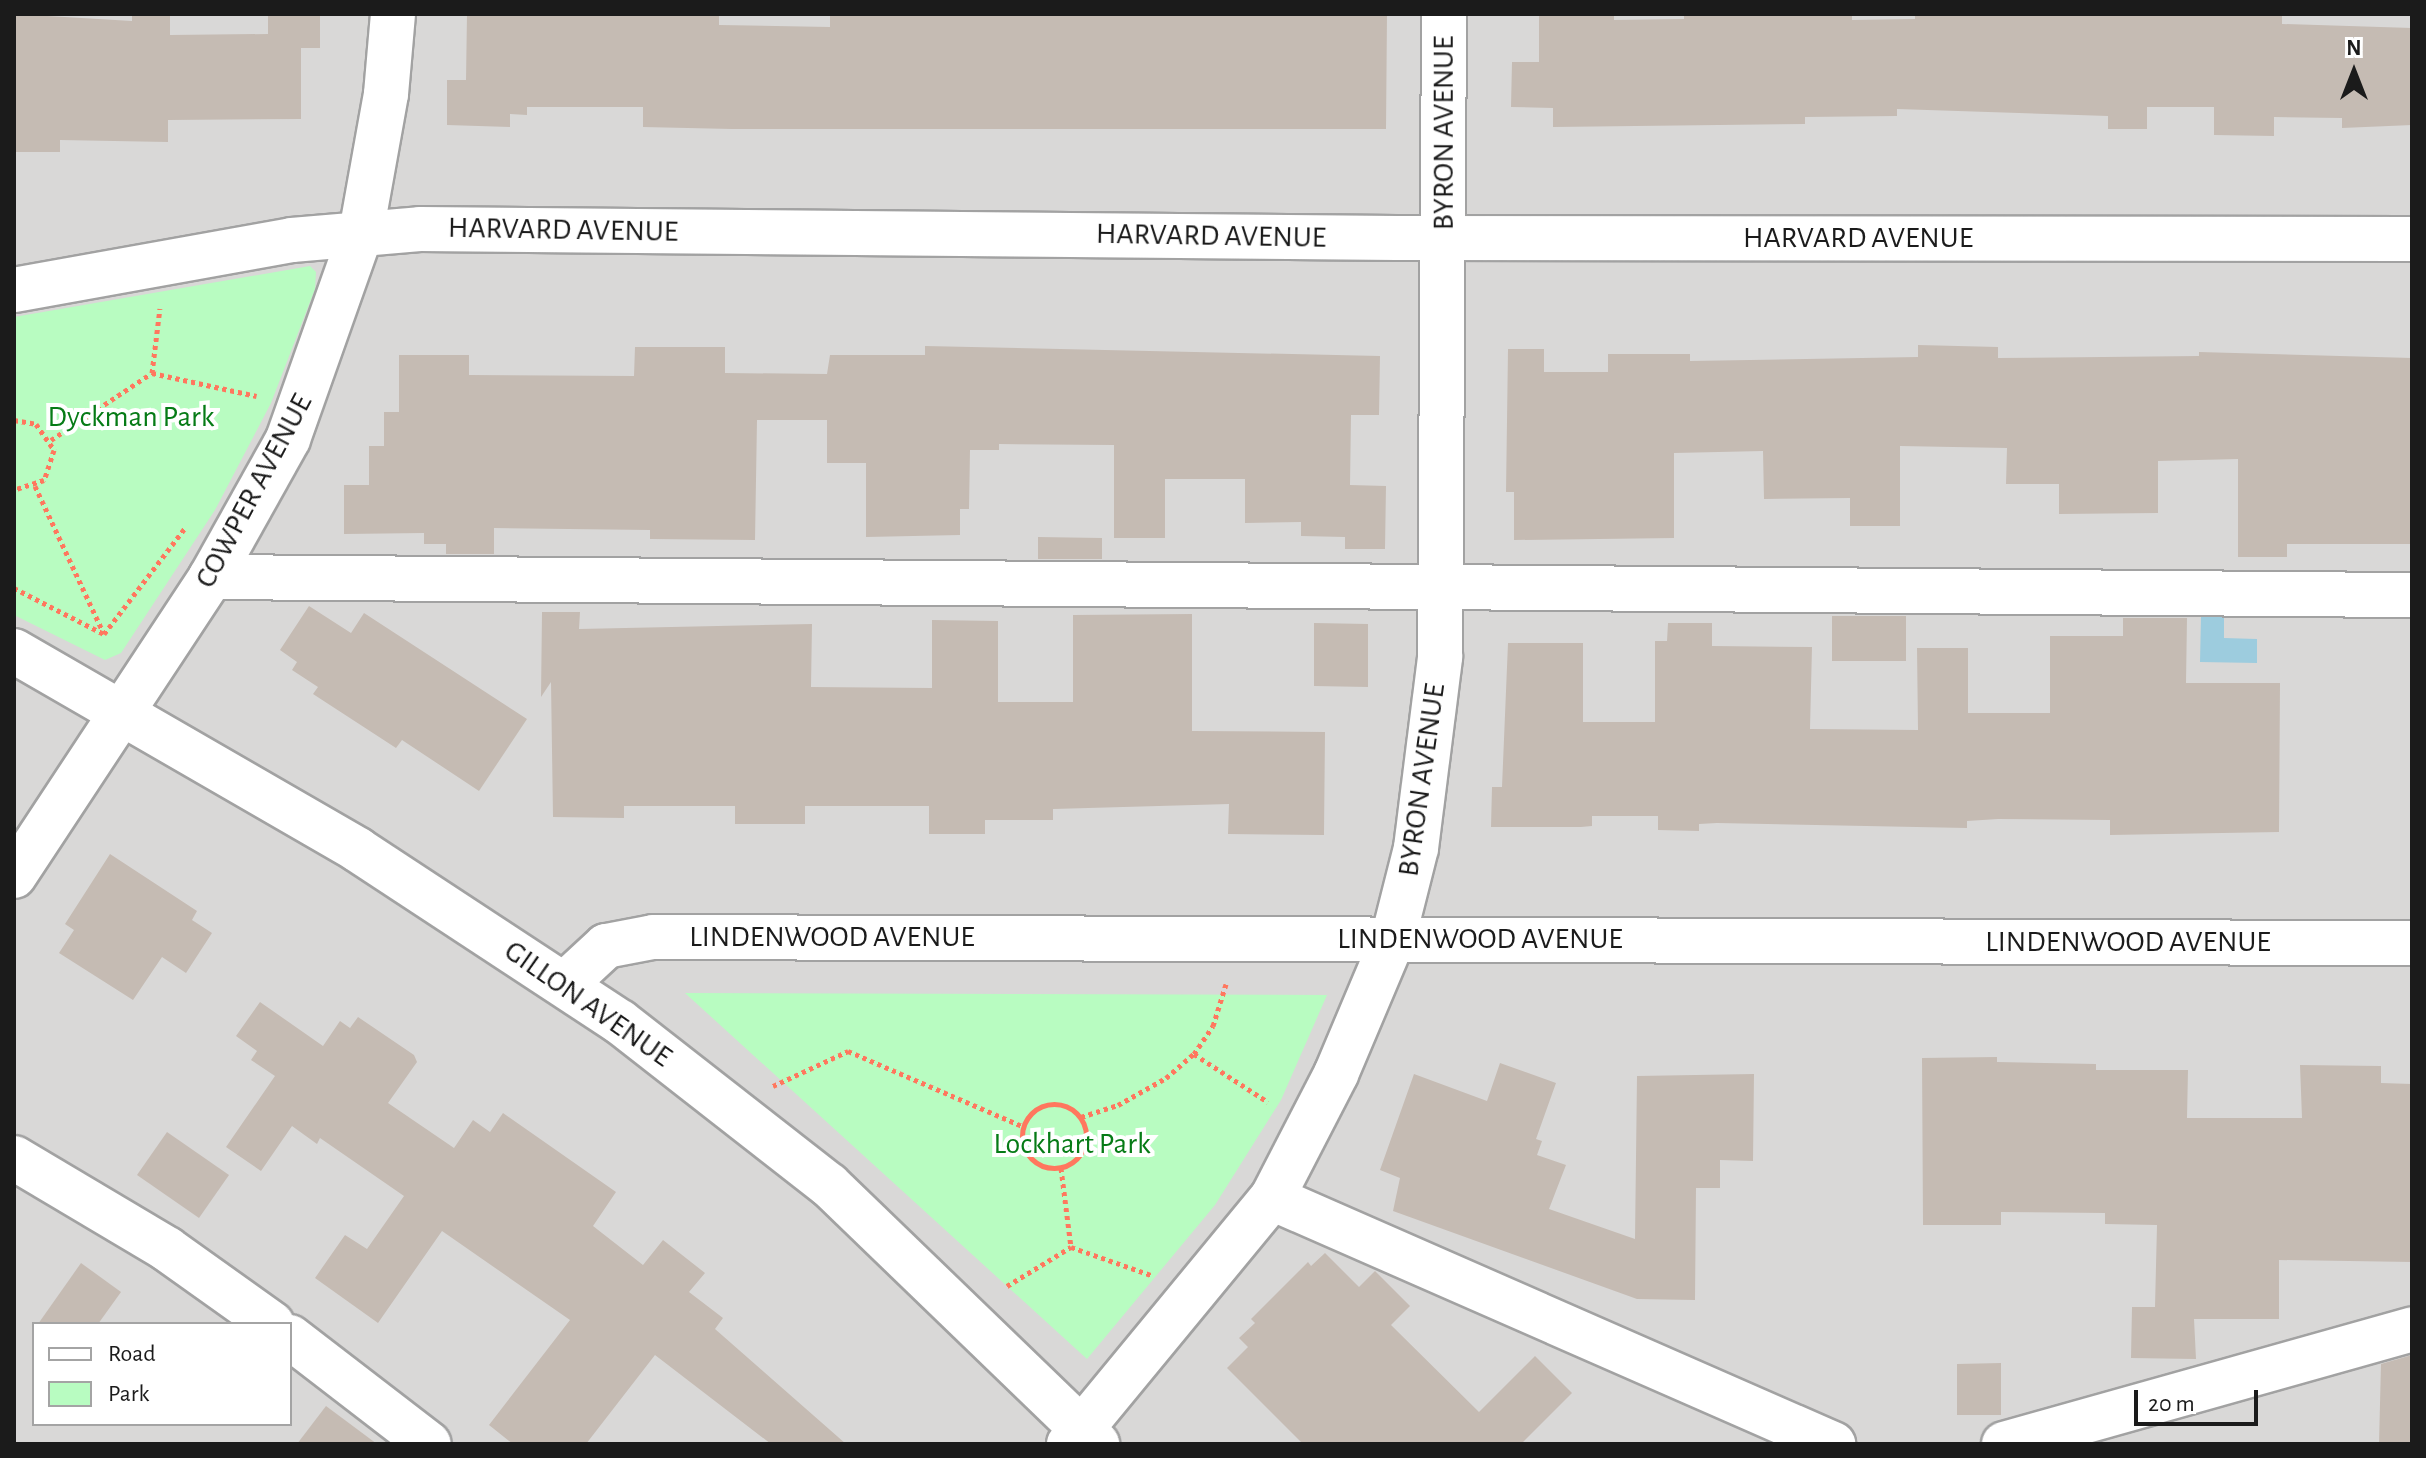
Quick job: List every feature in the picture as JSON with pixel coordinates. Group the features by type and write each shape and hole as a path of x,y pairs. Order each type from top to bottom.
{"street":[{"name":"COWPER AVENUE","path":"14,876 211,577 288,439 361,233 386,94 393,14"},
{"name":"BYRON AVENUE","path":"1082,1439 1272,1198 1336,1074 1393,939 1416,848 1440,657 1443,587 1444,14"},
{"name":"HARVARD AVENUE","path":"14,290 292,240 420,229 1443,238 2412,239"},
{"path":"211,577 2412,595"},
{"name":"GILLON AVENUE","path":"14,651 358,850 565,984 829,1185 1082,1439"},
{"name":"LINDENWOOD AVENUE","path":"565,984 606,946 653,937 2412,943"},
{"path":"14,1158 167,1249 269,1322"},
{"path":"1272,1198 1833,1444"},
{"path":"2004,1444 2412,1329"},
{"path":"292,1339 429,1444"}],"path":[{"path":"152,373 160,306"},
{"path":"51,440 152,373 257,396"},
{"path":"251,410 263,385"},
{"path":"14,420 36,424 51,440 51,472 35,486 14,490"},
{"path":"35,486 104,634"},
{"path":"104,634 195,516"},
{"path":"14,588 104,634"},
{"path":"1081,1117 1118,1105 1166,1078 1194,1054 1213,1026 1226,984"},
{"path":"769,1088 848,1051 1022,1126"},
{"path":"1194,1054 1268,1102"},
{"path":"1046,1104 1071,1108 1081,1117 1085,1143 1081,1154 1061,1168 1044,1167 1029,1158 1021,1144 1022,1126 1031,1112 1046,1104"},
{"path":"1061,1168 1071,1247"},
{"path":"1071,1247 1151,1275"},
{"path":"1007,1286 1071,1247"}],"shaded area":[{"path":"14,14 2412,14 2412,1444 14,1444"}],"green space":[{"name":"Dyckman Park","path":"310,266 316,272 315,289 271,403 215,510 121,653 105,660 14,615 14,317"},
{"name":"Lockhart Park","path":"685,993 1327,995 1281,1100 1215,1205 1087,1359"}],"water":[{"path":"2201,616 2224,617 2224,638 2257,639 2257,663 2200,662"}],"building":[{"path":"14,14 132,21 132,14 170,14 170,35 268,34 268,14 320,14 320,48 301,48 301,119 168,120 168,142 60,140 60,152 14,152"},
{"path":"467,14 719,14 719,25 830,27 830,14 1387,14 1386,129 643,127 643,107 527,107 527,115 510,114 510,127 447,125 447,80 466,80"},
{"path":"1539,14 1614,14 1614,20 1684,19 1684,14 1852,14 1852,20 1915,19 1915,14 2282,14 2282,24 2412,28 2412,125 2342,128 2342,118 2274,117 2274,136 2214,135 2214,107 2147,107 2147,129 2108,129 2108,116 1897,109 1897,116 1805,117 1805,124 1553,127 1553,108 1511,107 1512,62 1539,62"},
{"path":"1918,345 1998,347 1998,358 2199,356 2199,352 2412,358 2412,544 2287,544 2287,557 2238,557 2238,459 2158,461 2158,513 2059,514 2059,484 2006,484 2007,448 1900,446 1900,526 1850,526 1850,498 1764,499 1763,451 1674,453 1674,538 1514,540 1514,492 1506,492 1508,349 1544,349 1544,372 1608,372 1608,354 1690,354 1690,361 1918,357"},
{"path":"925,346 1380,356 1379,415 1351,415 1350,485 1386,486 1385,549 1345,549 1345,537 1301,536 1301,522 1245,523 1245,479 1165,479 1165,538 1114,538 1114,445 999,444 999,450 970,450 969,509 960,509 960,535 866,537 866,463 827,463 827,420 757,420 755,540 650,539 650,530 494,528 494,554 446,554 446,544 424,544 424,533 344,534 344,485 369,485 369,446 384,446 384,412 399,412 399,355 469,355 469,375 634,376 635,347 725,347 725,373 827,374 830,355 925,355"},
{"path":"1038,537 1102,538 1102,559 1038,559"},
{"path":"309,606 351,633 364,613 527,719 479,791 402,740 396,748 313,694 318,687 292,670 297,662 280,650"},
{"path":"542,612 580,612 579,629 812,624 811,687 932,688 932,620 998,621 998,702 1073,702 1073,615 1192,614 1192,731 1325,732 1324,835 1228,834 1229,804 1053,809 1053,820 985,820 985,834 929,834 929,806 805,806 805,824 735,824 735,806 624,806 624,818 553,817 551,682 541,697"},
{"path":"1832,616 1906,616 1906,661 1832,661"},
{"path":"2123,618 2187,618 2186,683 2280,683 2279,832 2110,835 2110,820 1998,819 1967,821 1967,828 1717,823 1699,824 1699,831 1658,830 1658,816 1592,816 1592,826 1581,827 1491,827 1492,787 1502,787 1508,643 1583,643 1583,722 1655,722 1655,641 1667,641 1668,623 1712,623 1712,646 1812,647 1810,729 1918,730 1917,648 1968,648 1968,713 2050,713 2050,636 2123,636"},
{"path":"1314,623 1368,624 1368,687 1314,686"},
{"path":"110,854 197,911 192,920 212,933 186,973 162,957 133,1000 59,953 74,930 65,924"},
{"path":"260,1002 323,1046 340,1021 350,1028 358,1017 414,1055 417,1062 388,1103 454,1148 473,1120 490,1132 503,1113 616,1192 593,1226 643,1265 663,1240 705,1273 689,1292 723,1318 715,1329 846,1444 771,1444 655,1355 586,1444 513,1444 489,1425 570,1320 442,1231 378,1323 315,1278 345,1235 367,1249 404,1196 320,1138 317,1144 292,1126 261,1171 226,1147 275,1076 251,1060 257,1051 236,1036"},
{"path":"1997,1057 1997,1062 2096,1064 2096,1070 2188,1070 2187,1118 2302,1118 2300,1065 2381,1066 2381,1083 2412,1084 2412,1262 2279,1260 2279,1319 2194,1319 2196,1359 2131,1358 2132,1307 2155,1307 2157,1225 2105,1224 2105,1213 2001,1212 2001,1225 1923,1225 1922,1058"},
{"path":"1500,1063 1556,1083 1536,1139 1542,1141 1537,1155 1566,1165 1549,1209 1635,1239 1637,1076 1754,1074 1753,1161 1720,1160 1720,1188 1696,1188 1695,1300 1637,1299 1393,1211 1400,1178 1380,1170 1414,1074 1487,1101"},
{"path":"167,1132 229,1175 199,1218 137,1175"},
{"path":"1325,1253 1359,1287 1375,1271 1410,1306 1391,1325 1479,1412 1535,1356 1572,1393 1521,1444 1303,1444 1227,1368 1248,1347 1239,1338 1255,1323 1251,1319 1308,1262 1311,1266"},
{"path":"81,1263 121,1292 99,1322 39,1322"},
{"path":"2412,1355 2412,1444 2379,1444 2381,1364"},
{"path":"2001,1363 2001,1415 1957,1415 1957,1364"},
{"path":"326,1406 377,1444 297,1444"}]}
